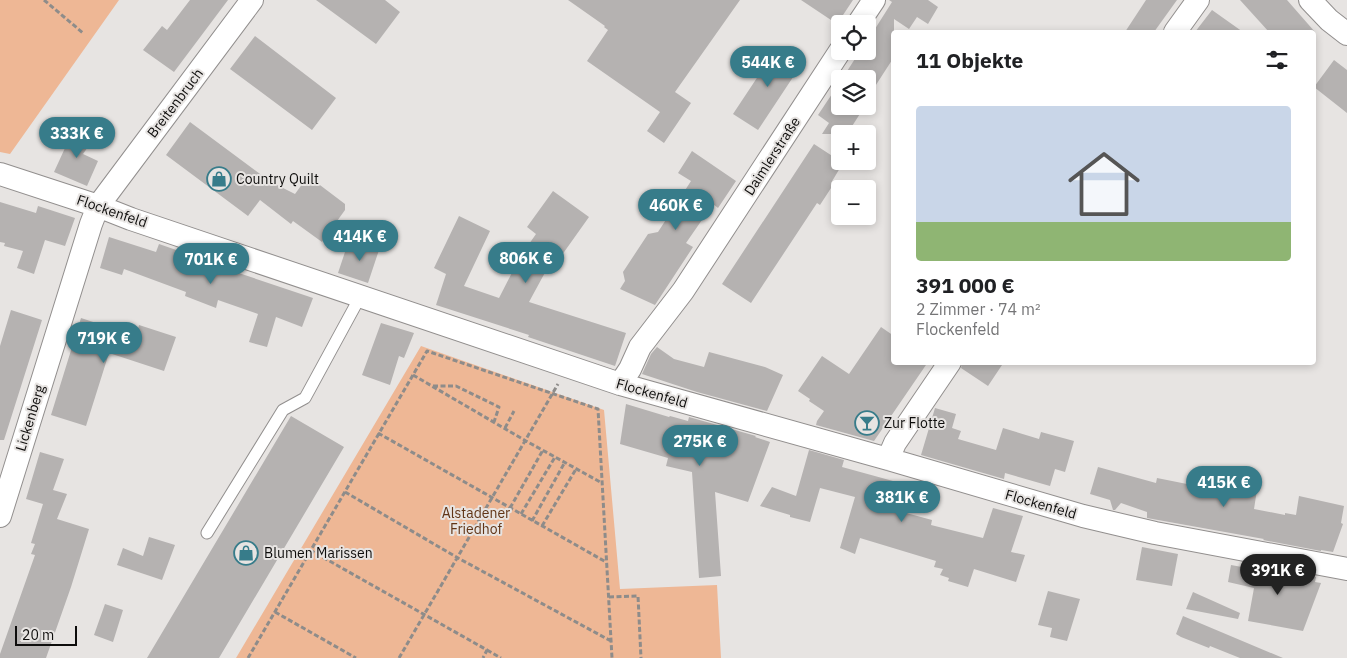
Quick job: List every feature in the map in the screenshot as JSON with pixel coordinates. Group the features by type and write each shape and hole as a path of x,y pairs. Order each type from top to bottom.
{"street":[{"name":"Breitenbruch","path":"98,206 252,0"},
{"path":"864,15 874,0"},
{"path":"1176,30 1198,0"},
{"path":"1310,0 1329,20 1347,34"},
{"name":"Daimlerstraße","path":"620,384 640,347 683,291 834,60"},
{"name":"Flockenfeld","path":"0,174 568,368 620,384 1101,521 1347,569"},
{"name":"Lickenberg","path":"0,516 98,206"},
{"path":"888,459 895,443 948,365"}],"lane":[{"path":"208,533 283,410 306,398 360,297"}],"path":[{"path":"44,0 83,33"},
{"path":"248,658 427,351 598,409 612,658"},
{"path":"399,658 568,368"},
{"path":"413,374 526,441 602,483"},
{"path":"432,386 456,386 499,407 494,422"},
{"path":"505,428 514,411"},
{"path":"378,434 606,563"},
{"path":"510,508 543,450"},
{"path":"521,514 555,457"},
{"path":"532,521 565,462"},
{"path":"542,526 576,469"},
{"path":"345,492 458,558 611,641"},
{"path":"310,550 501,658"},
{"path":"609,597 638,596 641,658"},
{"path":"274,612 356,658"},
{"path":"483,658 487,650"}],"green space":[{"path":"0,0 119,0 10,154 0,152"},
{"name":"Alstadener Friedhof","path":"421,346 604,410 620,589 717,585 721,658 236,658"}],"building":[{"path":"190,0 228,0 174,72 143,50 162,26 167,30"},
{"path":"316,0 385,0 400,12 376,44"},
{"path":"568,0 740,0 675,92 691,103 664,143 647,131 660,112 587,61 608,30"},
{"path":"801,0 853,0 843,15 831,15 831,20"},
{"path":"889,0 928,0 938,7 928,24 917,17 909,29 894,19 894,30 891,30 891,62 876,85 876,70 848,70 854,60 876,60 876,27 892,2"},
{"path":"1146,0 1177,0 1155,30 1126,30"},
{"path":"1240,0 1287,0 1313,30 1267,30"},
{"path":"1212,10 1240,30 1197,30"},
{"path":"255,36 336,98 312,130 230,69"},
{"path":"778,46 803,62 758,130 733,114"},
{"path":"1334,60 1347,70 1347,113 1316,89 1316,84"},
{"path":"831,96 831,115 859,115 853,125 831,125 831,134 822,134 829,123 818,115"},
{"path":"190,122 271,182 295,194 308,176 345,204 345,210 322,242 293,221 291,224 260,200 248,216 166,155"},
{"path":"78,129 95,137 83,154 98,161 87,186 54,172 65,148"},
{"path":"814,144 831,155 831,170 839,170 831,180 831,188 820,205 817,203 751,303 722,284"},
{"path":"692,151 736,181 718,208 713,204 686,243 693,247 655,305 620,289 625,281 623,272 648,234 658,232 691,181 678,173"},
{"path":"553,191 589,217 552,269 548,267 529,302 626,333 615,366 528,337 529,335 436,305 446,274 434,268 459,216 490,231 464,286 499,298 520,257 536,234 527,227"},
{"path":"0,202 36,213 38,206 75,218 65,246 45,240 34,274 17,268 23,251 4,246 5,243 0,242"},
{"path":"109,237 156,252 159,244 182,252 182,254 313,298 302,327 276,317 267,347 249,342 258,314 218,300 216,308 185,296 186,292 124,269 122,275 100,268"},
{"path":"364,239 381,244 368,283 338,273 346,249 359,254"},
{"path":"11,310 42,320 4,440 0,440 0,346"},
{"path":"81,318 136,336 139,325 176,337 164,371 109,353 86,426 51,415"},
{"path":"381,323 414,333 404,358 399,356 390,385 362,375"},
{"path":"881,327 891,334 891,365 926,365 874,441 816,425 824,411 798,391 822,356 849,374"},
{"path":"657,347 674,359 704,367 709,352 765,367 783,375 767,411 697,392 642,374 651,354"},
{"path":"962,365 1002,365 988,386 961,368"},
{"path":"626,404 688,421 689,417 756,436 770,442 748,502 715,492 721,576 699,578 692,472 666,466 668,458 620,444"},
{"path":"935,408 956,414 952,428 961,431 958,439 996,450 1003,428 1039,439 1041,432 1074,441 1065,472 1055,469 1050,486 1005,473 1004,479 921,455"},
{"name":"Blumen Marissen","path":"291,416 344,447 219,658 147,658"},
{"path":"809,450 844,460 842,467 893,481 884,507 932,520 931,525 983,538 993,508 1023,516 1011,552 1025,555 1016,582 974,569 968,587 948,581 949,578 940,575 943,569 934,567 936,561 860,538 855,554 840,548 855,497 820,488 810,522 760,506 772,487 796,496"},
{"path":"40,452 64,459 53,490 67,494 57,519 89,529 46,658 0,658 35,555 31,554 35,544 31,543 43,504 26,499"},
{"path":"1098,467 1156,483 1157,478 1197,486 1200,472 1233,479 1234,472 1259,477 1254,509 1285,515 1285,513 1296,515 1299,496 1344,506 1341,523 1343,524 1333,552 1147,518 1147,512 1121,503 1113,510 1110,500 1090,494"},
{"path":"149,537 175,545 162,580 117,565 123,548 143,556"},
{"path":"1142,547 1178,554 1172,586 1136,580"},
{"path":"1231,565 1258,570 1259,566 1316,577 1315,582 1321,583 1303,631 1248,621 1254,588 1228,582"},
{"path":"1048,591 1080,599 1067,641 1050,637 1052,628 1038,625"},
{"path":"1193,592 1240,613 1238,619 1186,609"},
{"path":"105,604 123,610 113,642 94,635"},
{"path":"1183,616 1283,658 1240,658 1181,637 1176,634"}],"place":[{"name":"Country Quilt","path":"219,179"},
{"name":"Zur Flotte","path":"867,423"},
{"name":"Blumen Marissen","path":"246,553"}]}
